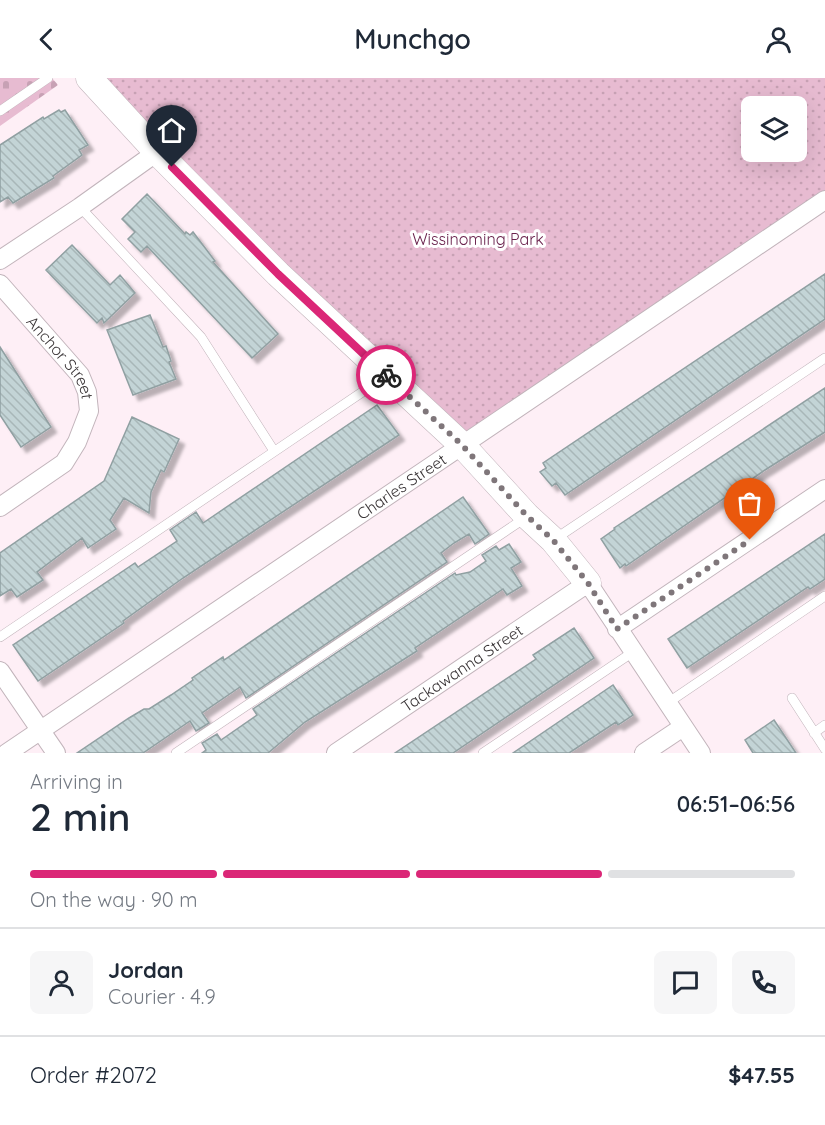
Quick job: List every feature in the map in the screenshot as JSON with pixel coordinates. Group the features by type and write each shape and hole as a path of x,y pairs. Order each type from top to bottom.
{"street":[{"path":"89,78 157,152 278,274 462,445 527,516 553,540 588,583 701,753"},
{"path":"0,260 157,152"},
{"name":"Charles Street","path":"7,753 825,200"},
{"name":"Anchor Street","path":"0,284 80,375 87,392 89,411 86,424 64,463 0,507"},
{"path":"617,629 825,489"},
{"name":"Tackawanna Street","path":"336,753 588,583"},
{"path":"0,670 56,753"},
{"path":"644,753 683,727"}],"lane":[{"path":"0,111 48,78"},
{"path":"80,207 201,337 274,451"},
{"path":"553,540 825,358"},
{"path":"0,637 387,375"},
{"path":"176,753 527,516"},
{"path":"669,702 825,596"},
{"path":"483,753 633,652"},
{"path":"792,698 825,749"},
{"path":"814,733 825,725"}],"green space":[{"path":"0,78 52,78 58,85 0,126"},
{"name":"Wissinoming Park","path":"89,78 825,78 825,200 462,445"}],"building":[{"path":"59,110 61,112 65,110 88,145 79,150 82,155 53,176 54,178 13,203 8,197 0,202 0,145 43,117 44,119"},
{"path":"147,194 185,234 186,232 190,235 193,232 215,261 213,262 278,334 252,358 147,246 141,252 128,239 135,232 122,219"},
{"path":"72,245 110,285 120,275 135,293 104,323 102,318 97,323 46,270"},
{"path":"825,274 825,319 565,495 556,483 552,486 540,472 546,468 543,463"},
{"path":"150,315 163,347 166,346 176,379 133,395 107,330"},
{"path":"0,347 51,427 21,447 0,415"},
{"path":"825,388 825,432 620,568 601,539 614,528"},
{"path":"377,405 399,435 183,578 123,621 124,623 38,681 13,645 135,563 138,567 177,541 170,530 196,512 203,523"},
{"path":"132,417 179,439 164,472 161,470 151,492 149,513 124,498 110,520 116,529 88,548 82,538 37,572 43,580 17,597 11,589 0,596 0,553 104,481"},
{"path":"463,497 489,534 475,544 469,534 454,543 441,553 447,562 246,698 240,687 202,713 209,723 196,731 190,721 143,753 77,753 129,718 171,695 223,657 224,660"},
{"path":"825,534 825,579 810,589 808,587 687,668 668,639"},
{"path":"509,544 521,562 511,568 522,586 507,595 503,589 415,648 417,651 305,722 268,753 202,753 206,750 202,743 217,734 221,740 257,715 253,709 455,573 456,575 470,572 486,561 482,555 496,546 499,550"},
{"path":"574,628 594,658 453,753 395,753 536,659 533,655"},
{"path":"613,685 633,715 618,725 616,722 569,753 513,753"},
{"path":"774,720 796,753 753,753 745,740"}],"way so far":[{"path":"386,375 462,445 527,516 553,540 588,583 617,629 750,540"}],"route":[{"path":"172,167 278,274 386,375"}]}
